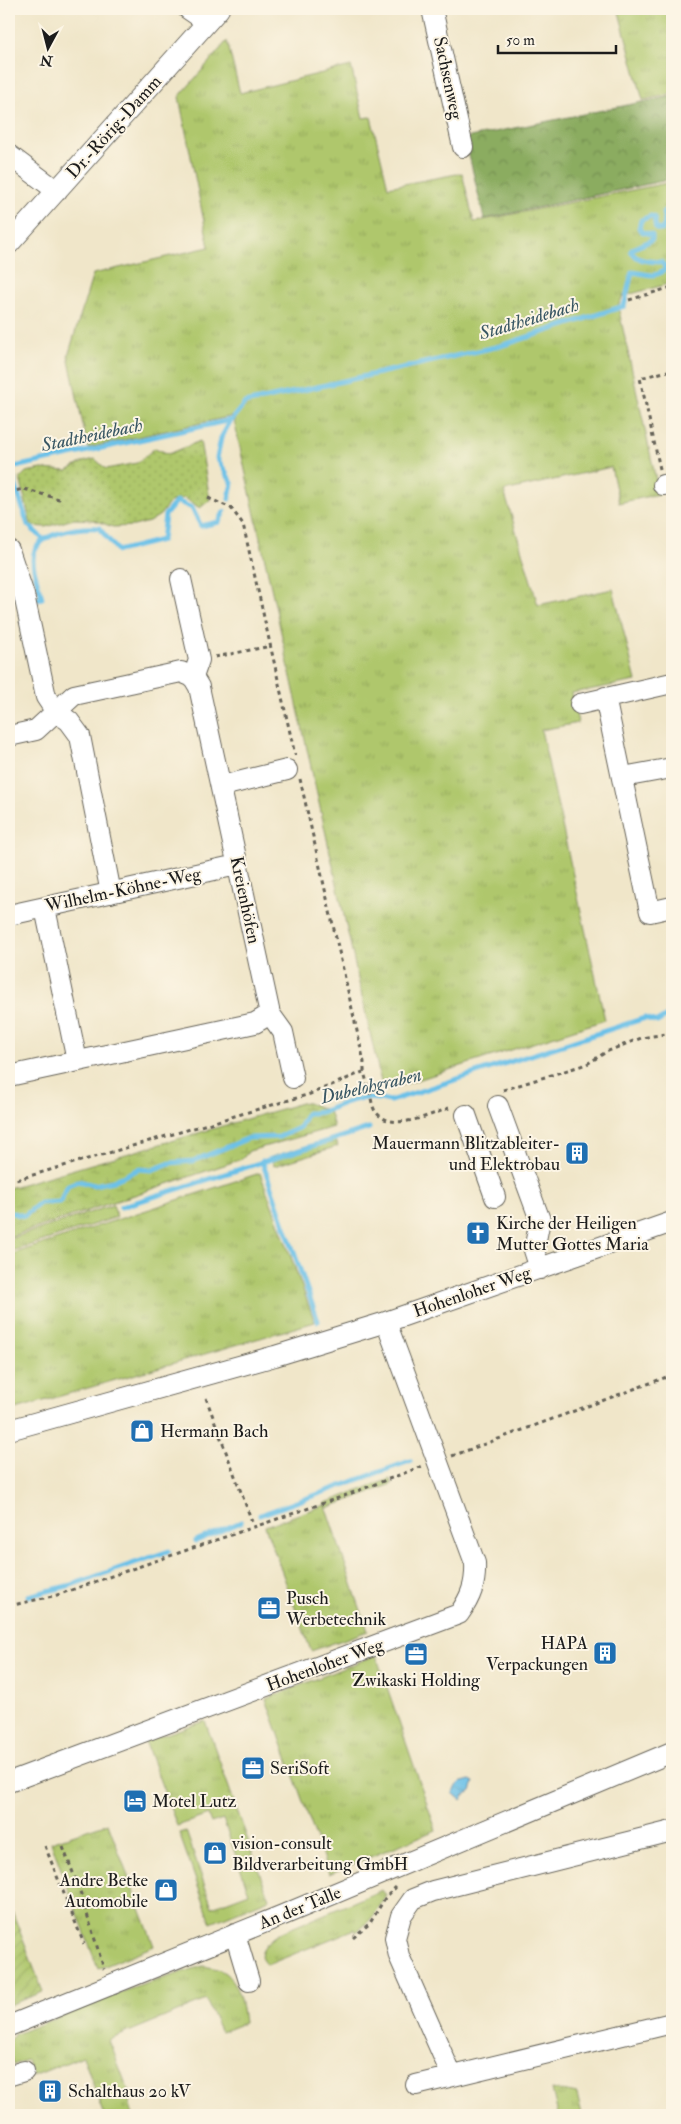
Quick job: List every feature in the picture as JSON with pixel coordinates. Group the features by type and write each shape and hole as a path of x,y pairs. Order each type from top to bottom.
{"street":[{"path":"188,9 213,16"},
{"name":"Sachsenweg","path":"432,9 463,147"},
{"name":"Dr.-Rörig-Damm","path":"9,244 213,16"},
{"path":"9,155 57,191"},
{"path":"9,550 24,595 46,697 56,712 69,721 80,736 111,893"},
{"name":"Kreienhöfen","path":"181,579 196,668 270,1014 283,1032 293,1078"},
{"path":"9,736 36,730 74,695 196,668"},
{"path":"580,704 672,683"},
{"path":"606,697 650,912 672,907"},
{"path":"622,777 672,768"},
{"path":"222,786 292,769"},
{"name":"Wilhelm-Köhne-Weg","path":"9,915 238,865"},
{"path":"45,908 77,1062"},
{"path":"9,1076 255,1022 270,1014"},
{"path":"497,1099 540,1220 534,1250 540,1269"},
{"path":"462,1110 486,1169 495,1197"},
{"path":"486,1169 518,1159"},
{"name":"Hohenloher Weg","path":"9,1430 275,1356 386,1322 672,1222"},
{"name":"Hohenloher Weg","path":"9,1782 459,1614 470,1598 476,1579 475,1563 386,1322"},
{"name":"An der Talle","path":"9,2026 107,1977 235,1934 672,1752"},
{"path":"452,2076 399,1956 395,1938 401,1916 413,1898 433,1891 672,1831"},
{"path":"235,1934 248,1981"},
{"path":"416,2085 672,2023"}],"path":[{"path":"629,300 672,288"},
{"path":"668,484 640,378 672,370"},
{"path":"9,492 24,489 59,499 60,496"},
{"path":"208,498 231,508 244,524 271,646 292,769 364,1062 363,1072 374,1110 382,1118 402,1122 462,1110"},
{"path":"196,668 271,646"},
{"path":"497,1099 587,1064 606,1052 641,1038 672,1033"},
{"path":"9,1182 310,1094 363,1072"},
{"path":"9,1606 56,1595 200,1546 437,1462 672,1375"},
{"path":"206,1398 254,1527"},
{"path":"45,1846 84,1944"},
{"path":"63,1847 79,1888 107,1977"}],"green space":[{"path":"618,9 672,9 672,94 643,100"},
{"path":"227,41 240,93 351,66 363,118 371,117 388,187 462,173 474,222 672,182 672,283 623,296 618,306 659,494 619,503 611,467 504,491 538,605 613,589 636,681 572,693 578,723 541,730 605,1020 383,1091 233,416 88,448 68,356 93,274 209,247 179,97"},
{"path":"672,96 672,179 484,219 465,138"},
{"path":"200,441 210,500 200,508 184,498 170,502 160,515 149,522 134,526 113,527 94,520 74,519 46,527 31,526 20,478 26,472 42,469 67,471 83,462 95,459 106,469 137,463 155,448 169,454"},
{"path":"305,1102 329,1111 334,1127 249,1151 242,1159 9,1237 9,1188"},
{"path":"335,1137 338,1146 274,1166 271,1157"},
{"path":"260,1173 315,1322 9,1411 9,1255"},
{"path":"113,1205 117,1217 9,1252 9,1239"},
{"path":"390,1479 392,1484 327,1508 325,1503"},
{"path":"325,1505 368,1631 311,1651 265,1526"},
{"path":"376,1655 436,1830 329,1874 266,1699"},
{"path":"205,1721 269,1899 211,1923 179,1833 186,1831 212,1907 249,1893 223,1819 211,1823 208,1815 177,1826 145,1741"},
{"path":"108,1823 154,1946 98,1969 51,1842"},
{"path":"382,1890 386,1895 380,1906 370,1920 356,1932 355,1929 267,1965 263,1960 261,1956 265,1946 282,1932"},
{"path":"9,1903 43,1992 9,2005"},
{"path":"202,1966 220,1970 228,1975 239,1994 244,2023 221,2032 206,2000 109,2040 132,2100 129,2101 133,2115 104,2115 83,2056 33,2076 27,2060 13,2065 9,2050 9,2040 16,2034 130,1989"},
{"path":"552,2089 577,2094 582,2115 558,2115"}],"water":[{"path":"470,1780 474,1782 471,1791 464,1795 461,1800 453,1793 459,1783"}],"waterway":[{"name":"Stadtheidebach","path":"44,540 28,525 10,468 231,420 245,403 500,346 624,306 632,272 654,275 666,268 661,262 640,259 631,251 652,239 652,235 643,232 639,228 641,220 651,216 654,217 656,229 662,230 665,223 663,212 666,210 672,215"},
{"name":"Stadtheidebach","path":"229,499 232,483 217,458 221,438 231,420"},
{"name":"Stadtheidebach","path":"37,599 42,598 33,560 35,551 40,543 49,537 69,530 99,528 118,551 162,540 165,515 177,501 192,508 201,526 219,522 224,512"},
{"name":"Dubelohgraben","path":"9,1212 24,1216 40,1203 60,1202 68,1185 78,1181 94,1185 113,1181 139,1169 152,1170 170,1163 193,1161 249,1138 279,1137 299,1128 307,1113 321,1112 360,1099 372,1098 390,1101 645,1018 657,1022 672,1013"},
{"name":"Dubelohgraben","path":"121,1207 369,1128"},
{"path":"262,1161 318,1321"},
{"path":"260,1515 410,1461"},
{"path":"196,1541 241,1522"},
{"path":"28,1596 71,1585 169,1551"}],"place":[{"name":"Mauermann Blitzableiter- und Elektrobau","path":"577,1153"},
{"name":"Kirche der Heiligen Mutter Gottes Maria","path":"478,1233"},
{"name":"Hermann Bach","path":"142,1431"},
{"name":"Pusch Werbetechnik","path":"269,1608"},
{"name":"HAPA Verpackungen","path":"605,1653"},
{"name":"Zwikaski Holding","path":"416,1654"},
{"name":"SeriSoft","path":"253,1768"},
{"name":"Motel Lutz","path":"135,1801"},
{"name":"vision-consult Bildverarbeitung GmbH","path":"215,1853"},
{"name":"Andre Betke Automobile","path":"166,1890"},
{"name":"Schalthaus 20 kV","path":"50,2091"}]}
